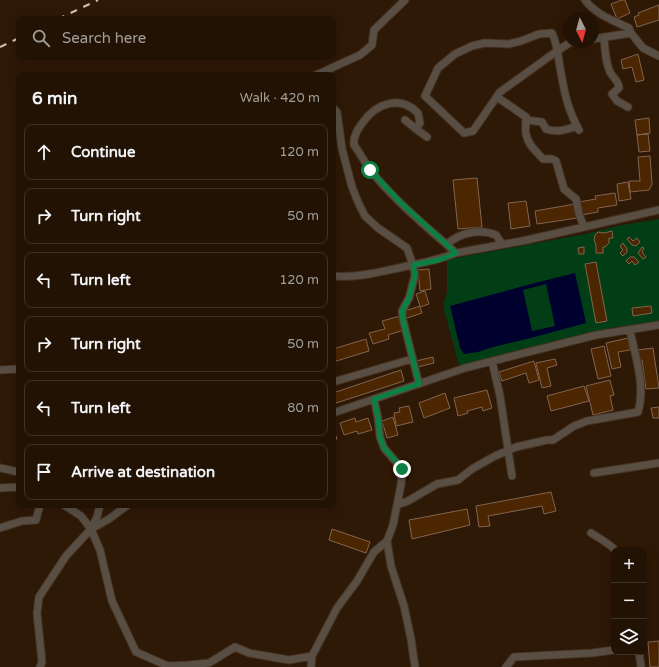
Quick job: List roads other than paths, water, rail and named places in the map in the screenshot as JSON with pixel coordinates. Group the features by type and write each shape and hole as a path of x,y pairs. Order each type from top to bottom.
{"street":[{"path":"323,72 360,55 372,44 374,30 405,0"},
{"path":"585,0 589,6 629,28 631,33 643,48 659,56"},
{"path":"526,120 542,122 546,129 553,132 578,128 571,115 565,94 557,51 552,33 538,34 509,44 486,43 472,46 455,54 438,68 425,96 464,133 472,131 500,92 557,51 563,48"},
{"path":"599,38 631,33"},
{"path":"604,37 608,66 611,74 619,84 619,88 612,94 617,101 628,107"},
{"path":"497,96 526,117 526,133 529,144 543,159 552,159 556,161 564,189 576,198 579,214 584,227"},
{"path":"416,129 420,123 420,117 416,110 399,103 386,103 373,111 365,120 354,136 354,145 370,170 386,188 456,253"},
{"path":"336,111 342,149 352,187 358,202 365,216 369,220 407,248 413,265 415,275 409,298 402,311 419,384"},
{"path":"405,120 427,137"},
{"path":"336,276 362,275 439,260 456,253 659,210"},
{"path":"447,244 455,238 482,232 496,235 502,244"},
{"path":"336,412 465,368 596,335 659,325"},
{"path":"397,505 408,501 437,484 458,480 472,469 494,456 516,447 553,440 574,426 587,421 638,412 641,401 640,381 630,330"},
{"path":"336,381 412,359"},
{"path":"492,362 500,396 512,476"},
{"path":"0,370 16,369"},
{"path":"374,399 380,437 384,448 402,469 401,485 397,505 387,541 391,566 411,639 415,667"},
{"path":"594,473 659,463"},
{"path":"0,468 16,471"},
{"path":"0,488 16,487"},
{"path":"0,528 22,521 36,520 39,508"},
{"path":"69,508 81,516 91,529 100,550 112,601 136,652 168,666 189,666 209,663 235,648 249,653 289,660 312,656"},
{"path":"41,665 37,613 39,597 66,556 91,529 99,508"},
{"path":"91,529 109,519 124,508"},
{"path":"591,533 606,544 613,547"},
{"path":"311,667 312,656 337,608 357,581 374,552 387,541"},
{"path":"506,667 514,657 592,653 611,650"},
{"path":"639,655 641,667"}],"water":[{"path":"575,273 586,323 478,352 464,354 460,348 450,306","holes":["546,284 555,326 532,331 523,290"]}],"railway":[{"path":"64,16 98,0"},
{"path":"0,47 16,39"}]}
